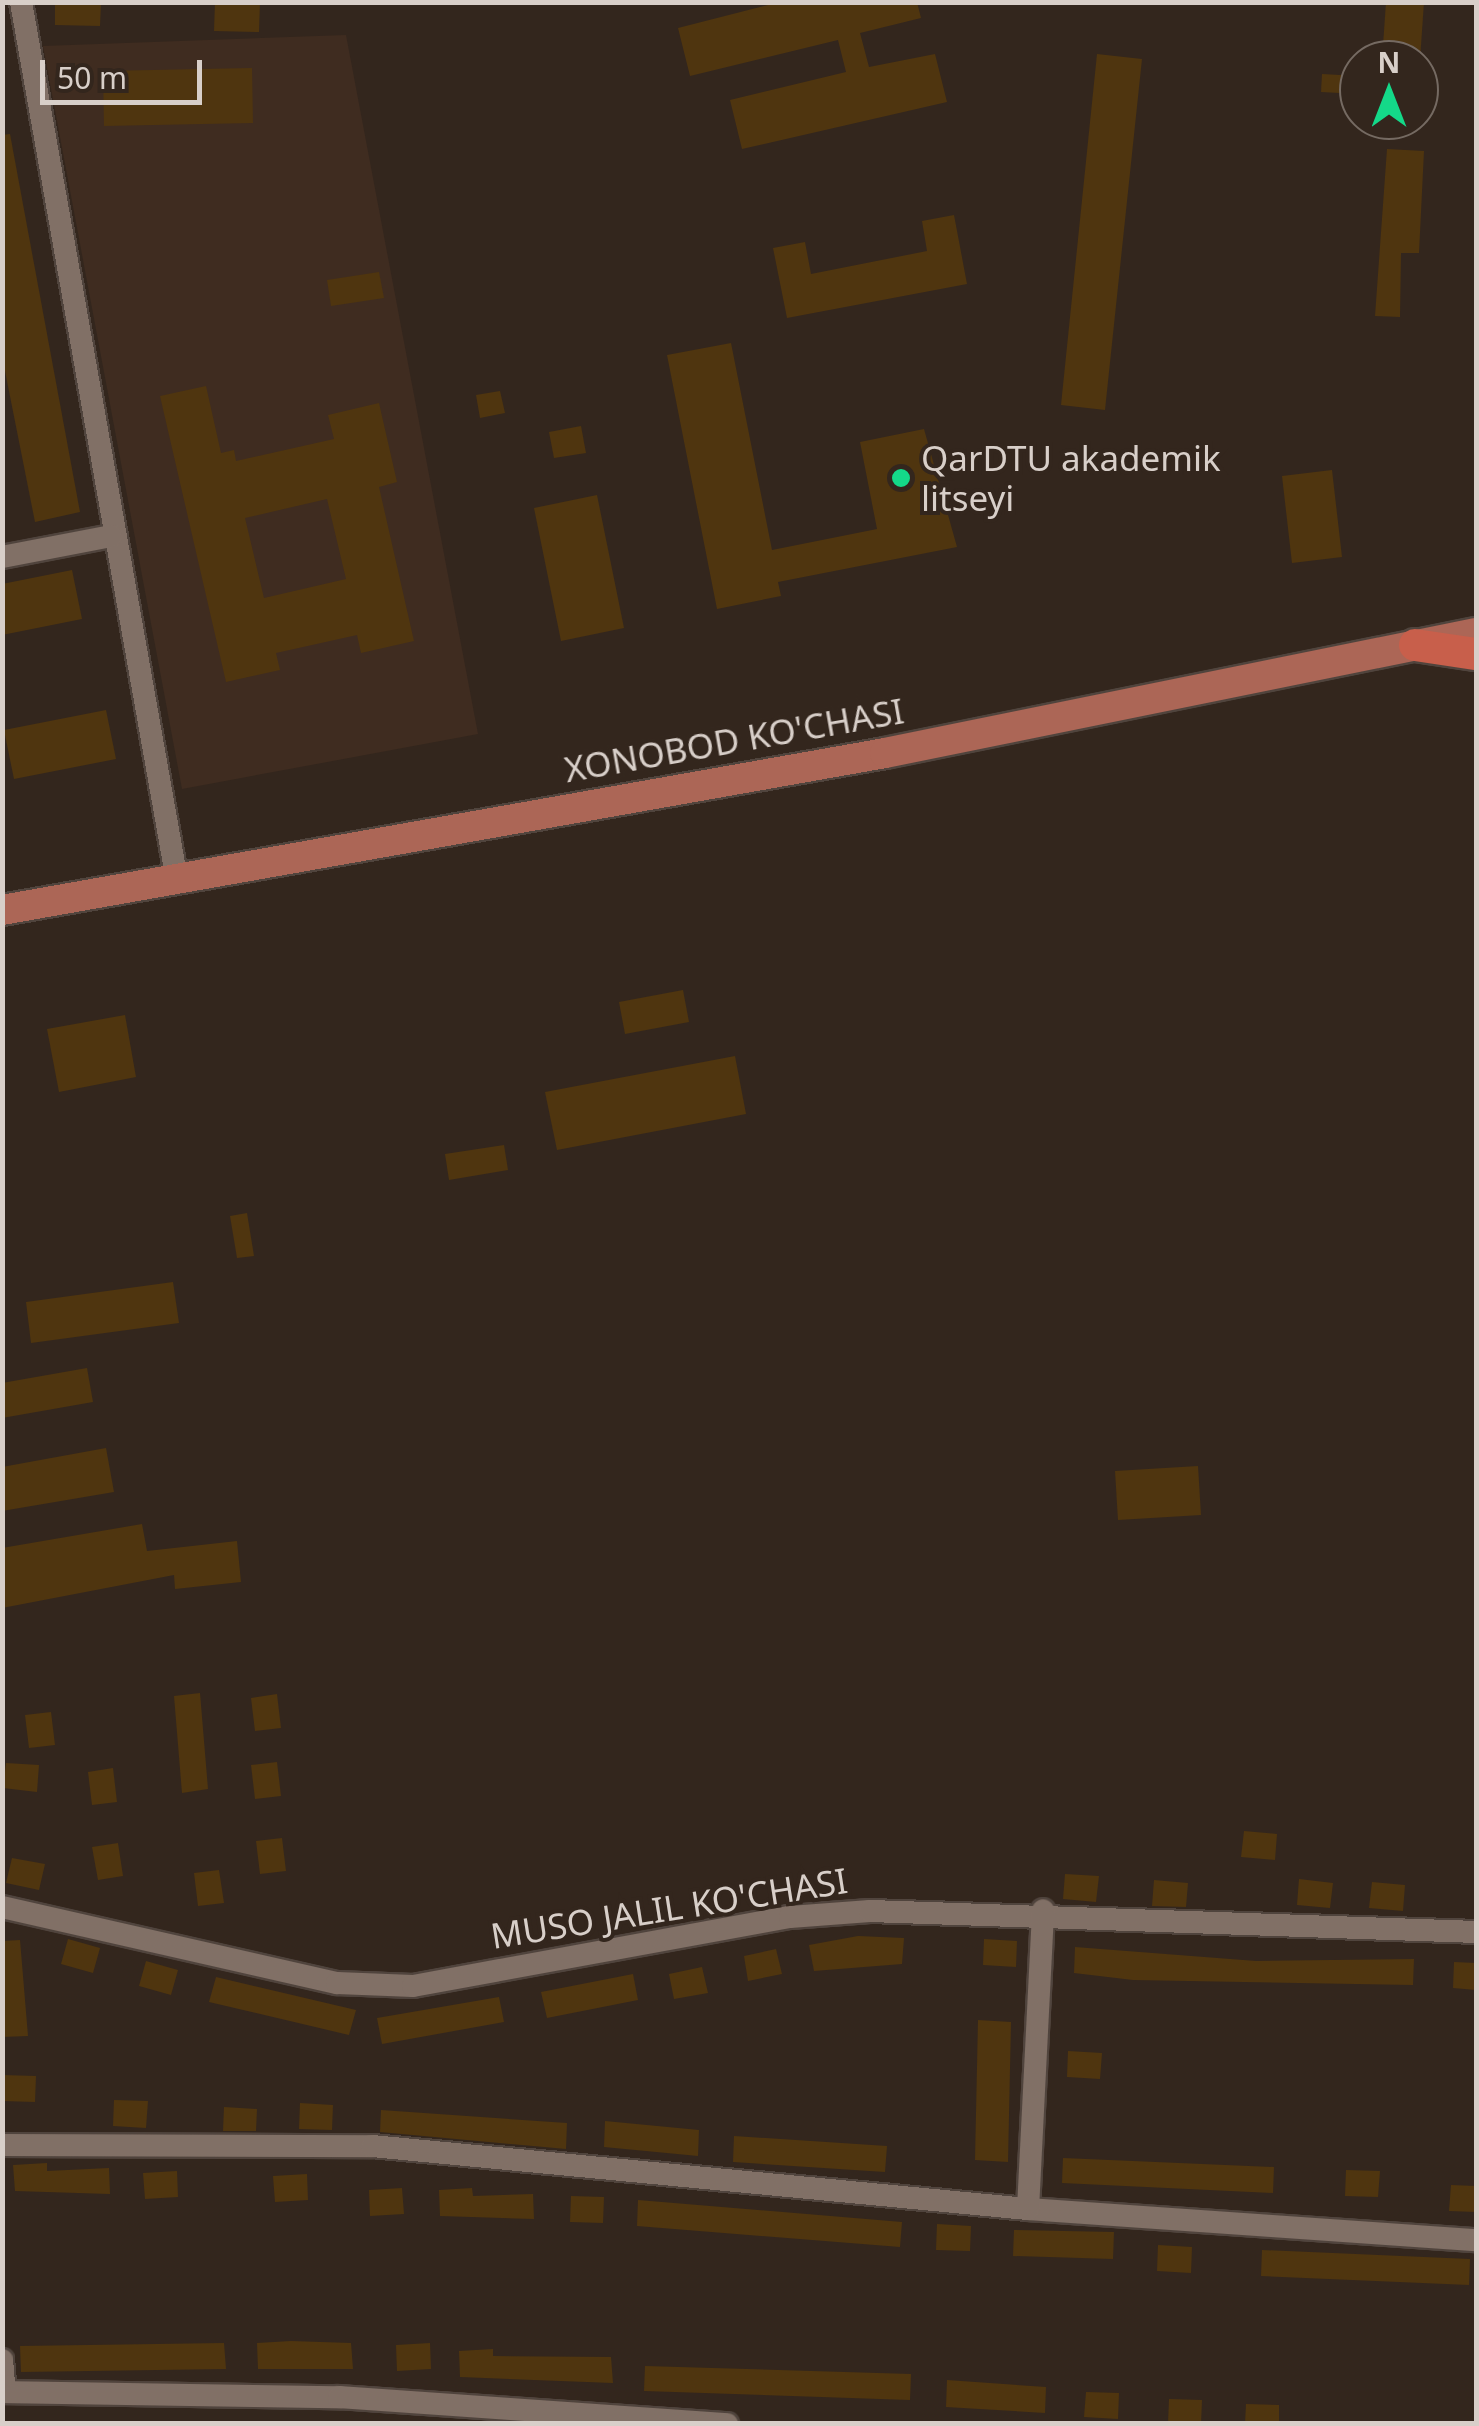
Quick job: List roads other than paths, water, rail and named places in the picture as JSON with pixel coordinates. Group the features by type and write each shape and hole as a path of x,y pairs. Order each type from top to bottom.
{"highway":[{"path":"1415,645 1476,654"}],"main road":[{"name":"XONOBOD KO'CHASI","path":"2,910 176,875 884,753 1476,632"}],"street":[{"path":"21,2 112,536 176,875"},
{"path":"2,557 112,536"},
{"name":"MUSO JALIL KO'CHASI","path":"2,1907 338,1983 413,1986 790,1917 1043,1910 1476,1932"},
{"path":"1028,2209 1043,1910"},
{"path":"2,2145 372,2146 1028,2209 1476,2240"},
{"path":"2,2360 4,2392 339,2397 727,2424"}],"place":[{"name":"QarDTU akademik litseyi","path":"901,478"}]}
